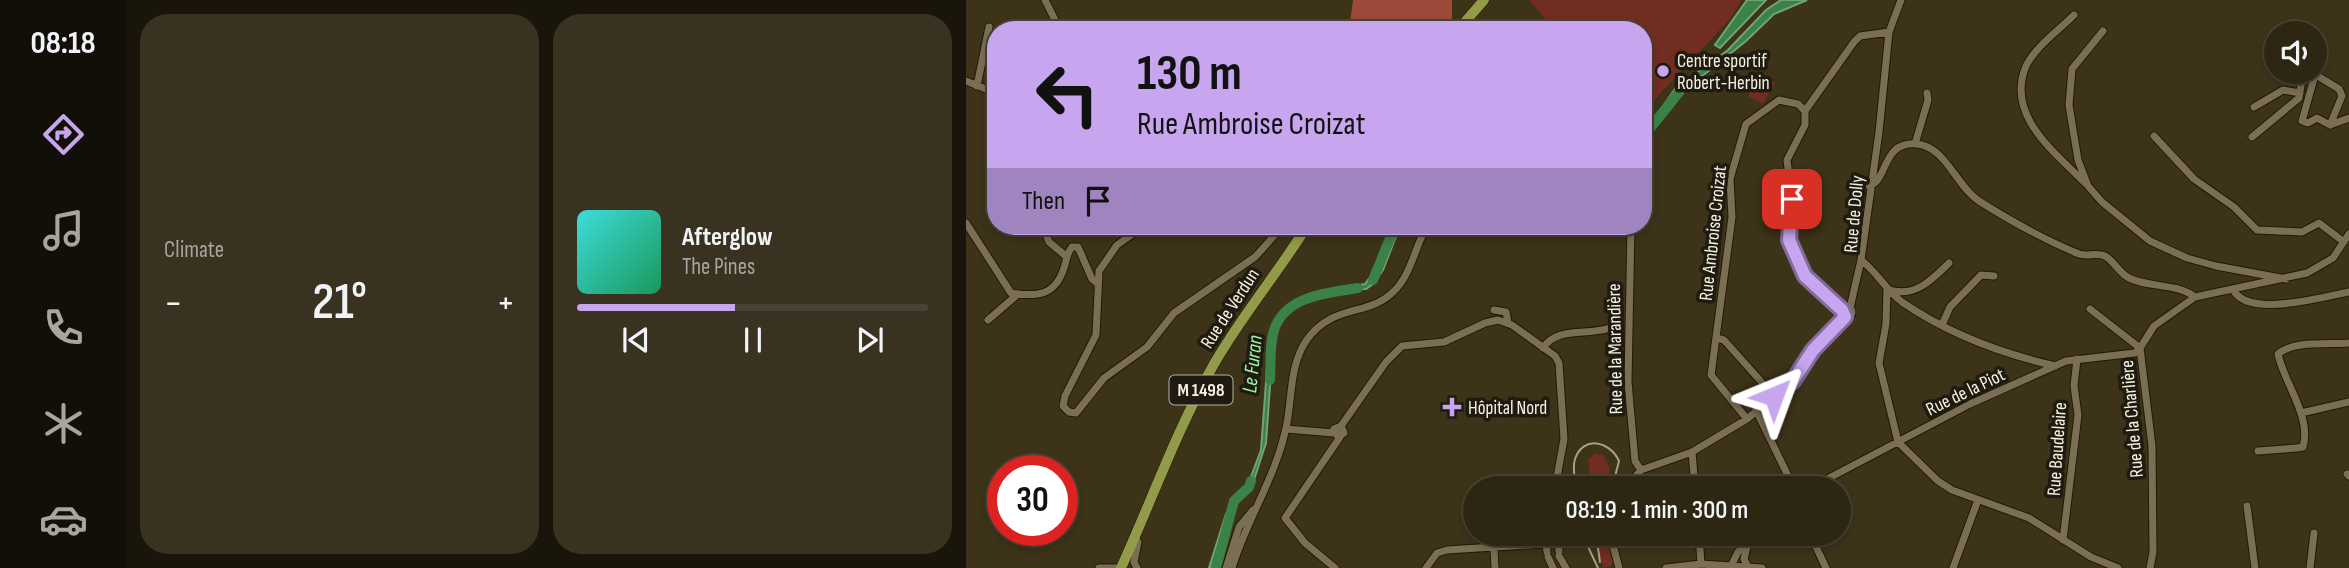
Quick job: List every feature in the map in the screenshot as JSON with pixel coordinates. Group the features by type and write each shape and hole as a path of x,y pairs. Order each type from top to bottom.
{"main road":[{"path":"1466,21 1484,0"},
{"name":"Rue de Verdun","path":"1121,568 1189,412 1213,365 1301,235"}],"street":[{"path":"1045,0 1056,21"},
{"name":"Rue de Dolly","path":"1901,0 1889,32 1879,132 1869,186 1861,260 1887,289 1942,325 1995,348 2056,366"},
{"path":"2074,15 2027,65 2022,84 2023,108 2035,131 2102,202 2150,241 2187,258 2286,279"},
{"path":"2088,186 2078,160 2069,105 2072,69 2103,31"},
{"path":"1846,312 1805,276 1789,240 1792,199 1787,160 1805,125 1805,111 1854,42 1860,36 1889,32"},
{"path":"977,86 987,37"},
{"path":"966,81 987,90"},
{"path":"2327,82 2339,89 2342,96 2330,125"},
{"path":"2252,137 2286,111 2300,91 2301,84"},
{"path":"2311,84 2302,121 2308,123 2321,119 2330,125"},
{"path":"2254,107 2283,90 2300,91 2308,98"},
{"path":"1915,144 1928,100 1927,93"},
{"name":"Rue Ambroise Croizat","path":"1747,419 1711,375 1732,217 1730,179 1746,124 1779,100 1798,104 1805,111"},
{"path":"2330,125 2349,118"},
{"path":"2154,136 2193,179 2234,207 2257,230 2302,232 2319,223 2344,242"},
{"path":"1869,186 1877,181 1887,157 1896,149 1915,144 1940,155 1969,194 1994,209 2082,255 2108,258 2128,277 2187,292 2195,297"},
{"path":"966,223 1012,293 1036,297 1049,292 1058,283 1072,247 1078,247 1092,279 1097,283"},
{"name":"Rue de la Charlière","path":"2150,568 2153,552 2152,446 2140,348 2154,326 2195,297 2306,273 2333,258 2349,234"},
{"path":"1046,235 1049,242 1067,257"},
{"path":"1131,235 1107,256 1097,283 1099,317 1096,335 1065,396 1063,406 1069,412 1076,413 1104,378 1147,347 1174,313 1255,257 1270,235"},
{"path":"1231,568 1244,533 1277,464 1286,429 1293,377 1302,347 1323,323 1348,310 1382,301 1395,291 1423,235"},
{"name":"Rue de la Marandière","path":"1631,235 1628,382 1635,461 1641,470"},
{"path":"1636,476 1641,470 1692,452 1747,419 1793,381 1813,350 1846,312 1861,260"},
{"path":"1949,263 1912,293 1901,294 1887,289 1886,324 1879,363 1898,442 1938,481 1978,500 2029,518 2063,540 2118,568"},
{"path":"2257,274 2261,283"},
{"path":"1942,325 1950,307 1981,275 1994,276"},
{"path":"2233,289 2242,300 2258,305 2349,292"},
{"path":"988,320 1018,294"},
{"path":"2090,309 2140,348"},
{"path":"1494,310 1506,312 1508,323"},
{"path":"1335,568 1305,543 1285,519 1337,435 1335,428 1341,426 1395,350 1420,342 1444,342 1485,323 1498,320 1508,323 1543,348 1559,363 1564,439 1557,476"},
{"path":"1543,348 1549,338 1559,335 1610,328"},
{"path":"1716,338 1724,340 1774,396"},
{"path":"2258,451 2303,447 2301,413 2278,354 2284,349 2349,342"},
{"name":"Rue de la Piot","path":"1833,476 1970,404 2056,366 2077,359 2135,353 2140,348"},
{"name":"Rue Baudelaire","path":"2063,540 2078,415 2074,386 2077,359"},
{"path":"2301,413 2349,402"},
{"path":"1756,410 1788,476"},
{"path":"1286,429 1337,435"},
{"path":"1692,452 1694,476"},
{"path":"1954,568 1978,500"},
{"path":"1226,568 1239,527 1259,505"},
{"path":"2247,506 2255,568"},
{"path":"2311,568 2314,533"},
{"path":"1135,537 1138,542 1134,562 1137,568"},
{"path":"1546,546 1553,568"},
{"path":"1558,546 1566,568"},
{"path":"1613,546 1619,568"},
{"path":"1700,546 1701,564"},
{"path":"1732,564 1745,546"},
{"path":"1747,546 1744,559 1747,565"},
{"path":"1816,546 1826,568"},
{"path":"1494,549 1495,568"},
{"path":"1426,568 1437,553 1447,550 1559,550"},
{"path":"1666,568 1701,564 1762,568"},
{"path":"1099,568 1121,568"}],"shaded area":[{"path":"1353,0 1452,0 1451,21 1350,21"},
{"name":"Centre sportif Robert-Herbin","path":"1529,0 1742,0 1730,19 1652,102 1652,21 1547,21"},
{"path":"1747,0 1766,0 1720,48 1715,45"},
{"path":"1781,0 1807,0 1774,14 1746,41 1671,101 1652,129 1654,119 1675,89 1728,50 1766,10"},
{"path":"1761,75 1775,83 1763,104 1748,96"},
{"path":"1390,235 1397,235 1383,270 1373,284 1366,289 1339,290 1312,297 1286,312 1279,323 1273,343 1266,443 1251,489 1234,506 1213,568 1209,568 1226,514 1235,499 1246,490 1261,450 1273,324 1284,309 1312,294 1365,284 1384,258"},
{"path":"1595,453 1604,456 1610,468 1608,476 1590,476 1588,460"},
{"path":"1597,546 1609,546 1614,561 1611,566 1604,568"}],"waterway":[{"name":"Le Furan","path":"1652,126 1680,91"},
{"name":"Le Furan","path":"1373,280 1391,235"},
{"name":"Le Furan","path":"1270,380 1272,337 1282,315 1300,301 1311,297 1358,288"},
{"name":"Le Furan","path":"1216,568 1234,501 1249,487 1251,481"}],"tram line":[{"path":"1575,476 1575,459 1579,451 1590,444 1603,445 1615,454 1619,461 1615,476"},
{"path":"1588,546 1598,568"},
{"path":"1598,546 1600,562"}],"place":[{"name":"Centre sportif Robert-Herbin","path":"1663,71"},
{"name":"Hôpital Nord","path":"1452,407"}],"route":[{"path":"1774,396 1793,381 1813,350 1845,317 1842,310 1832,304 1805,276 1789,240 1792,199"}]}
